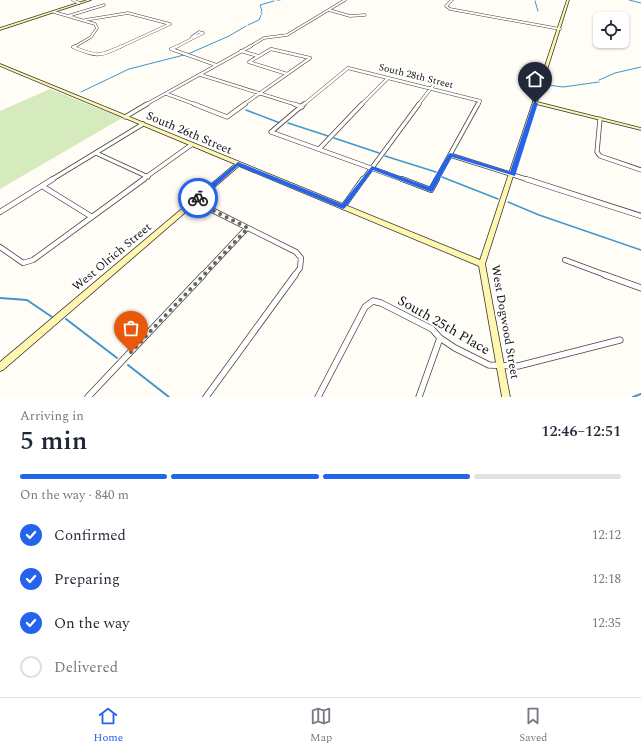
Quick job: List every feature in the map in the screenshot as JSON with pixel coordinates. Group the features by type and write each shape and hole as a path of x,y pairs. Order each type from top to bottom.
{"street":[{"path":"73,0 79,4"},
{"path":"0,29 90,0"},
{"path":"125,117 264,38 287,35 345,0"},
{"path":"452,0 446,6 456,10 560,29"},
{"name":"West Dogwood Street","path":"506,397 482,264 560,29 568,0"},
{"path":"68,16 104,5"},
{"path":"328,10 350,16 365,15"},
{"path":"54,12 94,24 97,28 91,37 73,47 93,55 101,55 170,24 132,13 84,20"},
{"path":"192,37 171,49 216,65"},
{"path":"167,94 227,116 310,58 276,49 260,55 250,62 251,64 287,74"},
{"path":"243,50 260,55"},
{"name":"South 26th Street","path":"0,65 482,264"},
{"name":"South 28th Street","path":"302,107 348,68 480,101 450,155"},
{"path":"201,74 258,94 302,107"},
{"path":"320,149 388,78"},
{"path":"343,207 435,83"},
{"path":"535,103 641,129"},
{"path":"302,107 271,132 431,190 450,155 641,216"},
{"path":"600,120 597,152 600,156 641,170"},
{"path":"0,212 143,124"},
{"path":"0,247 23,263 33,260 191,145"},
{"path":"96,153 148,177"},
{"name":"West Olrich Street","path":"0,368 238,164"},
{"path":"42,186 92,217"},
{"path":"194,201 296,252 301,258 300,268 206,397"},
{"path":"88,397 248,228"},
{"path":"565,260 641,288"},
{"name":"South 25th Place","path":"318,397 365,307 373,301 381,303 432,329 440,338 489,364 501,366 518,366 620,340"},
{"path":"419,397 440,338"}],"green space":[{"path":"50,89 122,118 0,189 0,111"}],"waterway":[{"path":"629,0 641,3"},
{"path":"262,11 260,5 274,1"},
{"path":"535,1 538,11"},
{"path":"248,25 259,20 261,15"},
{"path":"188,54 229,36 246,26"},
{"path":"81,92 129,69 184,55"},
{"path":"599,80 615,73 641,67"},
{"path":"529,81 537,83"},
{"path":"548,85 563,87 599,82"},
{"path":"246,110 280,123"},
{"path":"288,123 328,136"},
{"path":"334,138 379,153"},
{"path":"385,156 436,172"},
{"path":"442,177 498,199"},
{"path":"508,202 539,215 641,250"},
{"path":"0,298 27,300 52,317"},
{"path":"66,319 117,358"},
{"path":"128,365 169,397"},
{"path":"633,397 641,394"}],"way so far":[{"path":"131,352 248,228 194,201 198,198"}],"route":[{"path":"198,198 238,164 343,207 372,168 431,190 450,155 512,175 535,103"}]}
